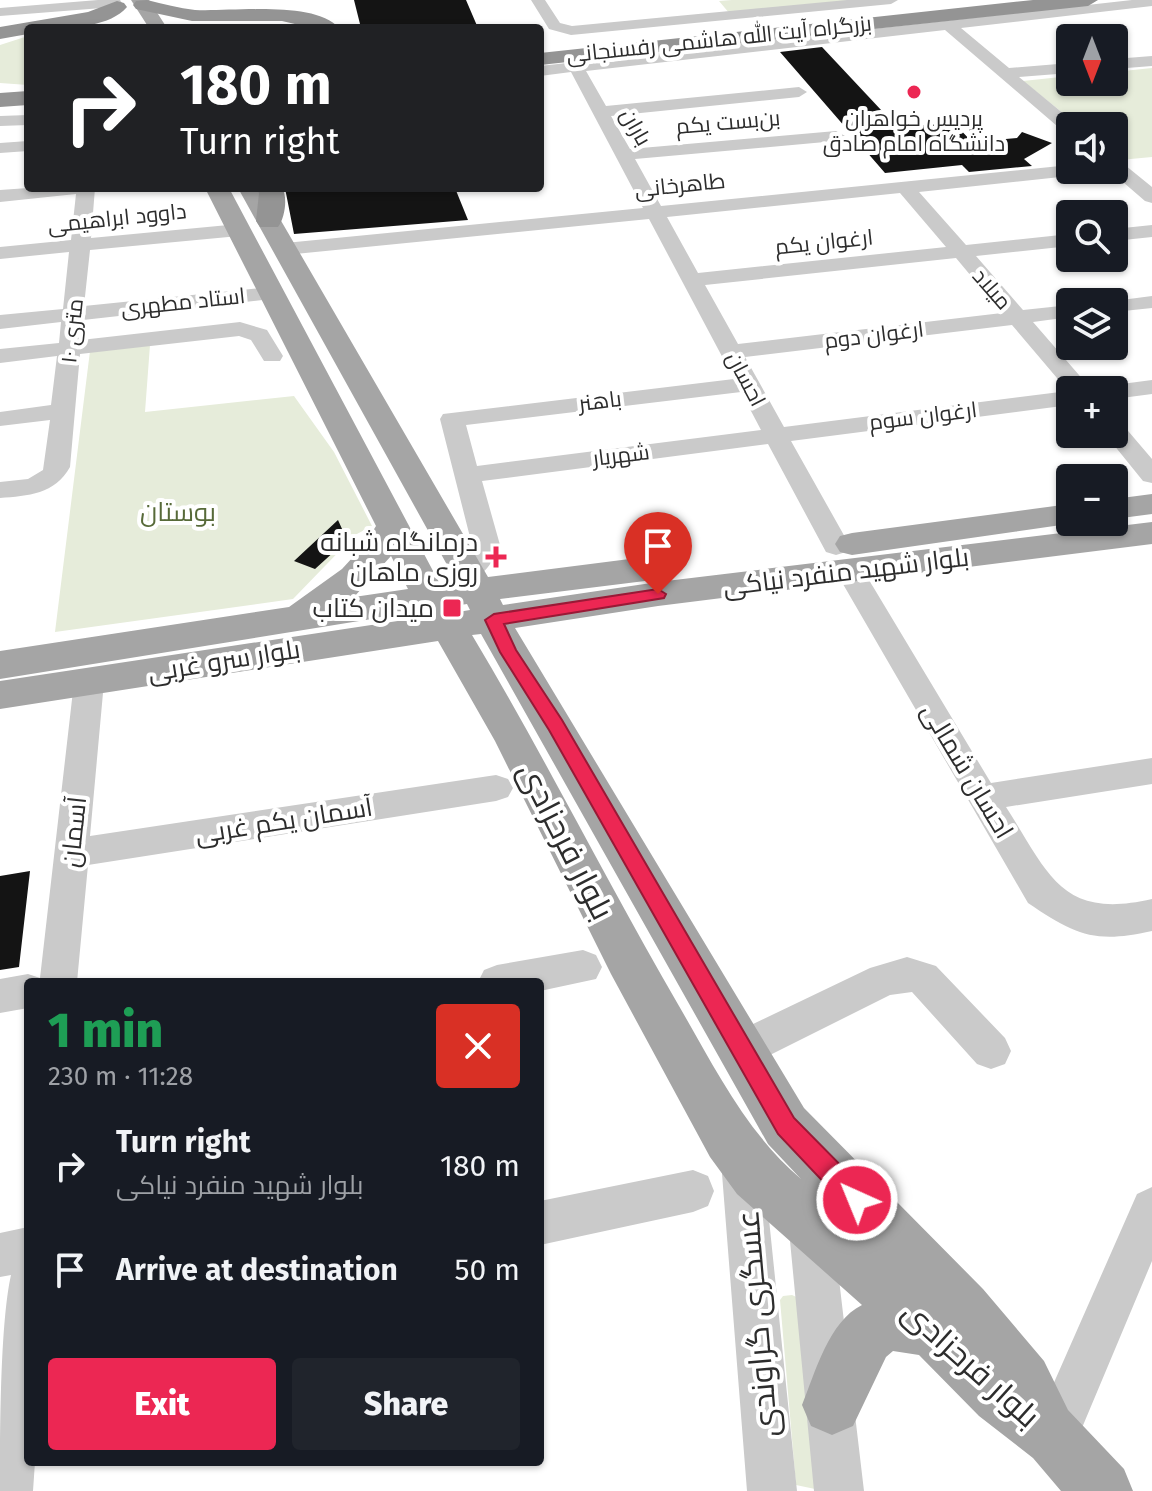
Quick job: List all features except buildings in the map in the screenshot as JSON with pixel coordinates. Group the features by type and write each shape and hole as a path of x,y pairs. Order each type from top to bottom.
{"highway":[{"name":"بزرگراه آیت الله هاشمی رفسنجانی","path":"600,46 992,0"},
{"name":"بزرگراه آیت الله هاشمی رفسنجانی","path":"600,46 1088,0"},
{"path":"142,3 198,16 285,16 322,24"},
{"path":"52,24 93,17 115,4"},
{"path":"244,24 274,20 294,24"},
{"path":"0,33 24,29"},
{"path":"0,42 24,35"},
{"path":"544,45 600,46"},
{"path":"544,60 600,46"},
{"path":"0,89 24,91"},
{"path":"0,100 24,98"},
{"path":"0,111 24,109"},
{"path":"269,221 271,192"}],"main road":[{"path":"142,3 155,24"},
{"path":"115,4 126,24"},
{"name":"بلوار فرحزادی","path":"219,192 392,526 513,737 627,959 705,1102 742,1158 756,1175 937,1333 1000,1395 1054,1437"},
{"name":"بلوار فرحزادی","path":"252,192 480,594 509,652 555,725 786,1126 963,1309 1023,1382 1054,1437"},
{"path":"351,446 375,448 390,437"},
{"path":"1128,507 1152,504"},
{"name":"بلوار شهید منفرد نیاکی","path":"440,613 480,594 658,594 1056,518"},
{"path":"289,621 322,603 359,574 383,546 392,526"},
{"name":"بلوار شهید منفرد نیاکی","path":"843,559 1152,533"},
{"name":"بلوار سرو غربی","path":"0,665 289,621 440,613"},
{"name":"بلوار سرو غربی","path":"0,695 89,682 440,613"},
{"path":"513,737 513,725 518,717 530,714 555,725"},
{"path":"832,1405 865,1336 875,1328 891,1321 910,1321 937,1333"},
{"path":"1054,1437 1102,1491"}],"street":[{"path":"538,0 554,26 571,31 891,0"},
{"path":"712,0 725,17"},
{"path":"544,70 1152,2"},
{"path":"0,12 115,4"},
{"path":"0,26 34,9"},
{"path":"947,24 1056,116"},
{"path":"1128,63 1152,61"},
{"name":"باران","path":"575,65 657,212"},
{"path":"1005,73 1056,69"},
{"path":"600,112 799,92"},
{"path":"0,121 24,120"},
{"name":"بن‌بست یکم","path":"624,155 836,136"},
{"path":"0,148 24,146"},
{"path":"1128,165 1140,164"},
{"name":"طاهرخانی","path":"285,249 1056,172"},
{"path":"1128,177 1152,197"},
{"name":"میلاد","path":"905,187 1068,376"},
{"path":"0,196 43,192"},
{"name":"۱۰ متری","path":"0,490 38,485 55,473 86,192"},
{"name":"احسان","path":"657,212 843,559"},
{"name":"داوود ابراهیمی","path":"0,253 239,230"},
{"path":"1128,234 1152,231"},
{"name":"ارغوان یکم","path":"693,280 1056,241"},
{"name":"استاد مطهری","path":"0,322 271,293"},
{"path":"1128,305 1152,302"},
{"name":"ارغوان دوم","path":"731,352 1056,313"},
{"path":"0,356 240,329 259,335 272,356"},
{"name":"باهنر","path":"466,475 452,419 748,384"},
{"path":"1128,390 1152,387"},
{"name":"ارغوان سوم","path":"776,435 1056,400"},
{"path":"0,419 63,411"},
{"name":"شهریار","path":"466,475 776,435"},
{"path":"1128,447 1152,475"},
{"path":"466,475 486,545 481,558 480,594"},
{"name":"احسان شمالی","path":"843,559 982,798 1041,892 1077,917 1137,919"},
{"name":"آسمان","path":"58,978 89,682"},
{"path":"982,798 1152,771"},
{"name":"آسمان یکم غربی","path":"72,853 496,788"},
{"path":"520,978 583,967"},
{"path":"740,1050 883,980 907,974 923,978 991,1051"},
{"path":"0,996 24,992"},
{"path":"815,1156 810,1221 839,1491"},
{"name":"عسگری گراوندی","path":"742,1158 772,1491"},
{"path":"544,1222 693,1191"},
{"path":"1054,1437 1152,1209"},
{"path":"0,1255 24,1250"},
{"path":"8,1491 24,1344"}],"green space":[{"path":"864,0 730,14 719,1"},
{"path":"24,37 24,85 0,83 0,45"},
{"path":"1152,68 1152,157 1128,159 1128,112 1062,112 1023,81 1056,77 1056,96 1128,96 1128,71"},
{"name":"بوستان","path":"150,345 145,412 294,396 334,452 372,526 355,535 293,599 55,632 90,351"},
{"path":"792,1295 801,1299 815,1489 796,1485 780,1300 783,1296"}],"place":[{"name":"پردیس خواهران دانشگاه امام صادق","path":"914,92"},
{"name":"درمانگاه شبانه روزی ماهان","path":"496,557"},
{"name":"میدان کتاب","path":"452,608"}],"route":[{"path":"658,594 494,620 509,652 555,725 786,1126 857,1200"}]}
